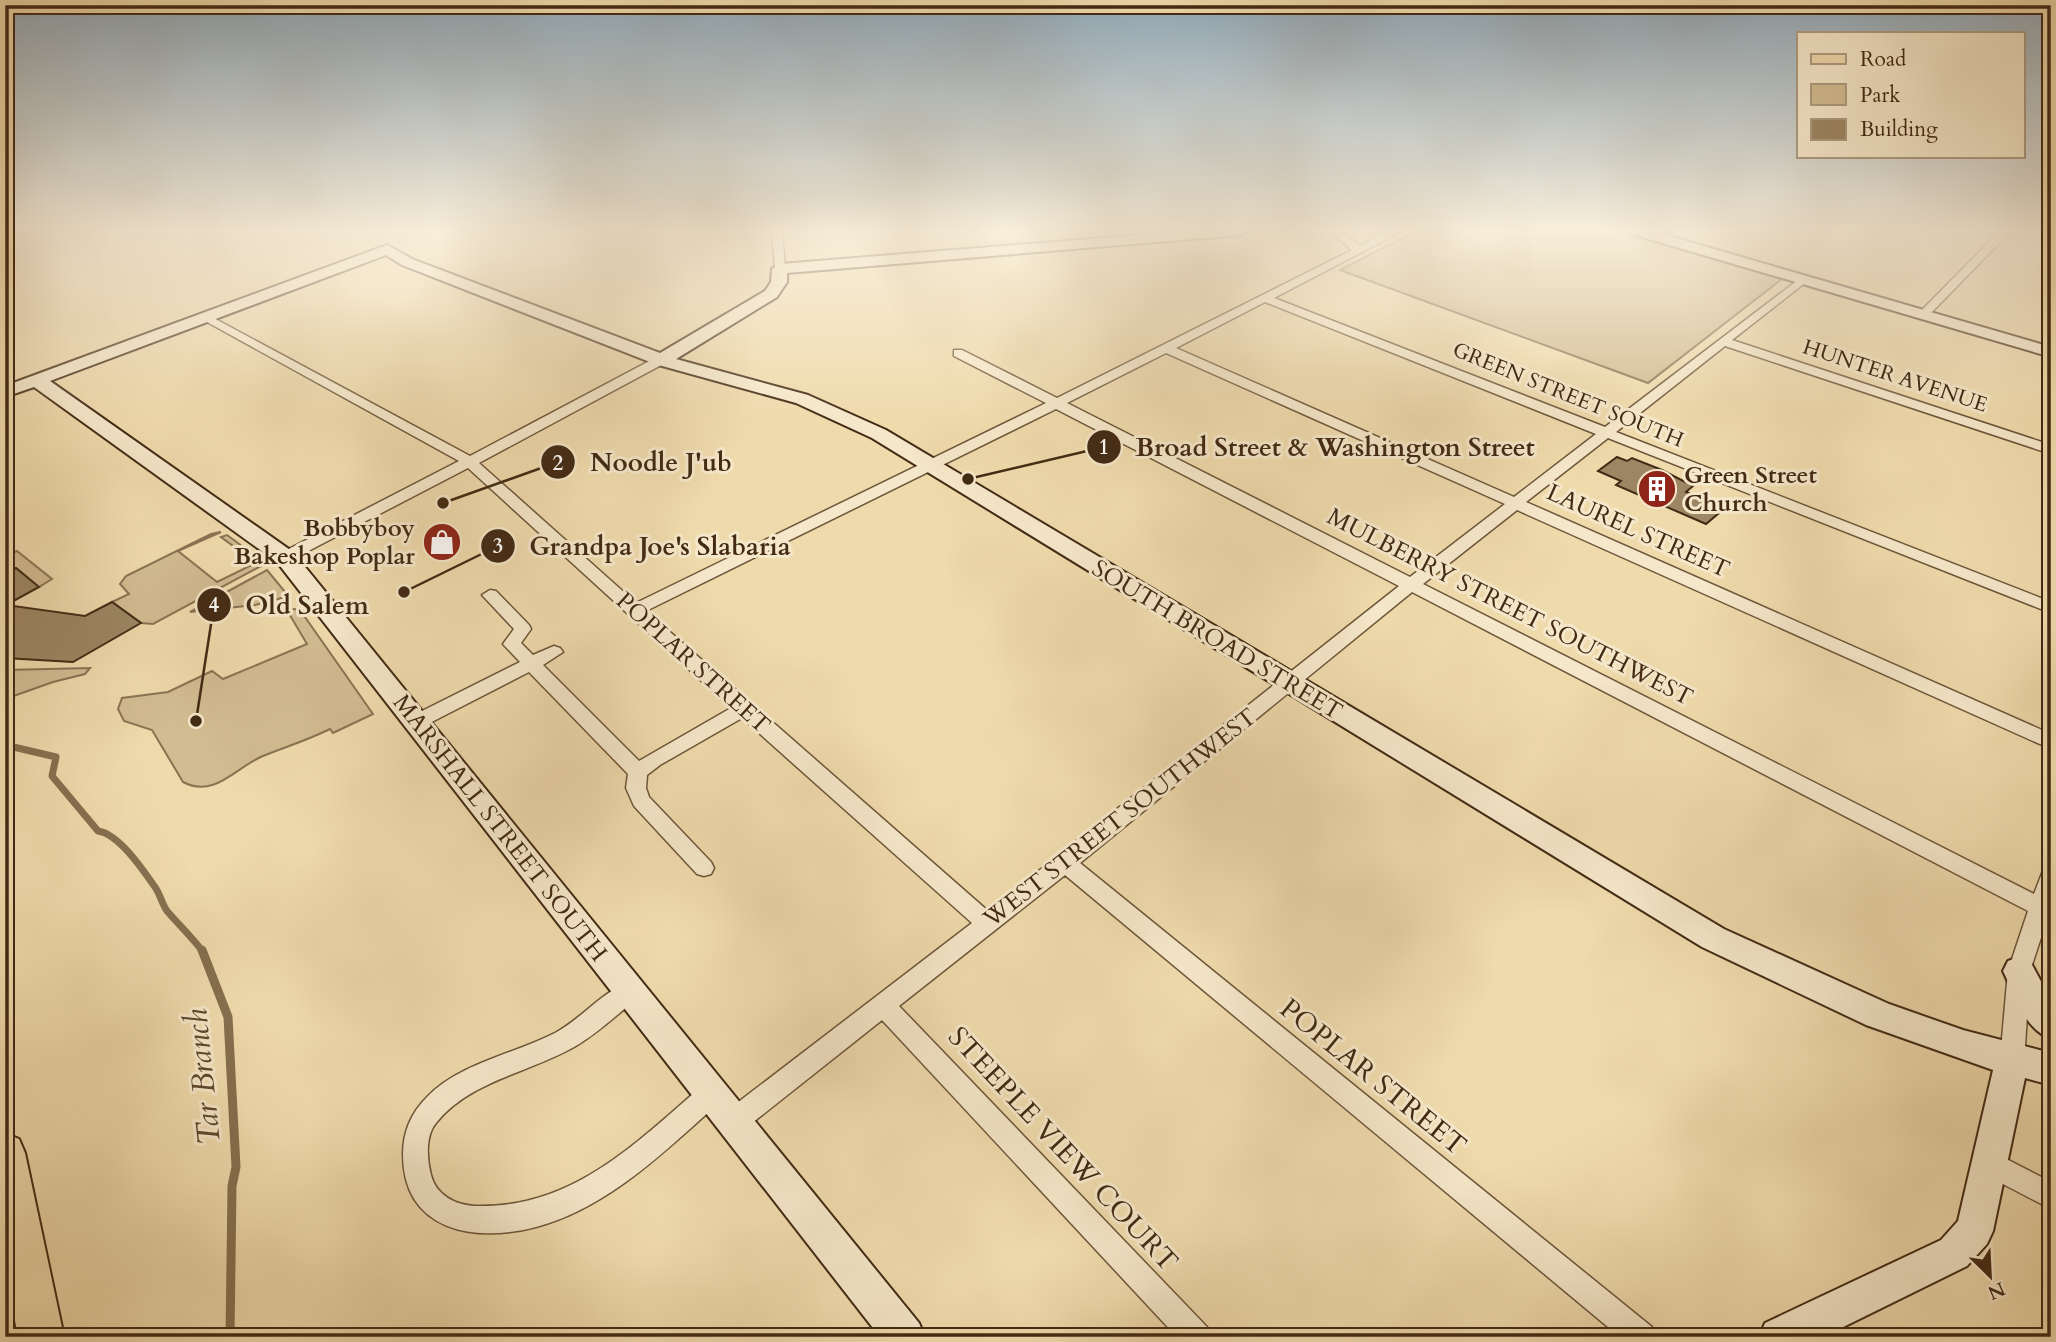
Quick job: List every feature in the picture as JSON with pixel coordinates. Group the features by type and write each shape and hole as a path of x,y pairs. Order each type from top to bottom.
{"main road":[{"path":"5,1153 41,1337"}],"street":[{"path":"5,392 267,294"},
{"name":"SOUTH BROAD STREET","path":"489,294 661,360 802,399 838,413 879,434 1737,951 1831,997 1915,1031 2012,1061 2051,1069"},
{"path":"285,557 574,408 661,360 771,294"},
{"path":"635,610 930,467 1274,294"},
{"name":"WEST STREET SOUTHWEST","path":"733,1122 1065,863 1412,584 1785,294"},
{"path":"1851,294 2051,352"},
{"path":"1924,314 1944,294"},
{"name":"GREEN STREET SOUTH","path":"1265,298 2051,608"},
{"name":"POPLAR STREET","path":"204,317 469,461 743,709 987,923"},
{"name":"HUNTER AVENUE","path":"1725,342 2051,450"},
{"name":"LAUREL STREET","path":"1166,348 2051,742"},
{"name":"MULBERRY STREET SOUTHWEST","path":"958,353 2038,906"},
{"name":"MARSHALL STREET SOUTH","path":"37,380 285,557 905,1337"},
{"path":"490,595 523,629 512,644 638,772"},
{"path":"416,722 554,652"},
{"path":"704,868 641,801 636,788 638,772 653,760 743,709"},
{"name":"POPLAR STREET","path":"1065,863 1642,1337"},
{"path":"1779,1337 1954,1254 1974,1231 2012,1061 2019,971 2038,906 2051,874"},
{"path":"2019,971 2037,1007 2051,1024"},
{"path":"629,992 566,1039 486,1074 436,1105 422,1121 416,1154 417,1175 426,1199 451,1216 499,1223 549,1209 592,1190 654,1143 711,1094"},
{"name":"STEEPLE VIEW COURT","path":"883,1005 1197,1337"},
{"path":"1989,1163 2051,1196"}],"green space":[{"path":"1404,294 1763,294 1648,383"},
{"path":"221,532 178,551 217,582 256,563 221,537 227,535 261,560 256,562 261,566 153,624 141,623 112,602 129,594 120,584 126,576 211,534"},
{"path":"17,551 52,579 39,587 16,568 5,573 5,556"},
{"path":"267,570 286,593 286,597 255,605 190,612"},
{"path":"300,610 373,714 333,733 330,729 263,756 216,784 205,787 183,782 152,730 124,721 118,709 122,698 168,692 212,671 223,679 307,644 288,612"},
{"path":"90,668 85,674 5,699 5,670"}],"building":[{"name":"Green Street Church","path":"1617,457 1627,461 1632,458 1662,470 1693,486 1686,492 1725,508 1706,524 1616,485 1621,481 1598,471"},
{"path":"16,568 39,587 6,605 85,616 112,602 141,623 73,662 5,658 5,574"}],"waterway":[{"name":"Tar Branch","path":"5,745 56,757 52,776 98,831 114,839 130,854 155,887 167,911 203,951"},
{"name":"Tar Branch","path":"203,951 228,1017 236,1167 232,1186 230,1337"}],"place":[{"name":"Broad Street & Washington Street","path":"968,479"},
{"name":"Green Street Church","path":"1657,489"},
{"name":"Noodle J'ub","path":"443,503"},
{"name":"Bobbyboy Bakeshop Poplar","path":"442,542"},
{"name":"Grandpa Joe's Slabaria","path":"404,592"},
{"name":"Old Salem","path":"196,721"}]}
